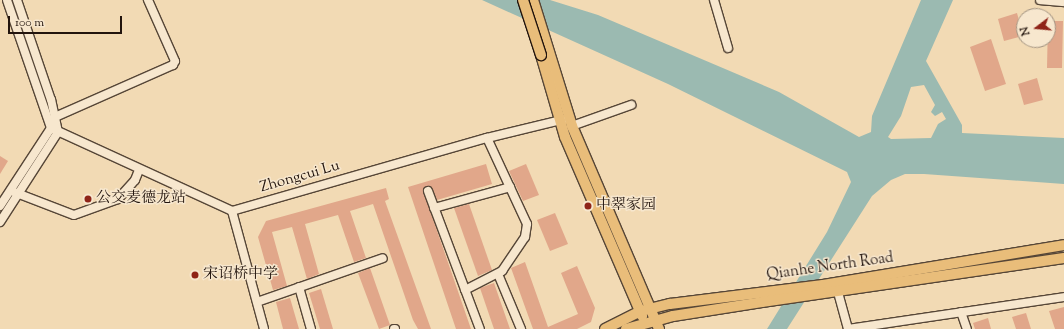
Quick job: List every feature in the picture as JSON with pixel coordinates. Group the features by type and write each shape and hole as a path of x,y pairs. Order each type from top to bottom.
{"main road":[{"path":"523,0 545,55 567,121 645,310 657,325"},
{"path":"533,0 545,55"},
{"name":"Qianhe North Road","path":"836,287 1064,245"},
{"name":"Qianhe North Road","path":"626,329 657,325 821,289 1064,258"},
{"name":"Qianhe North Road","path":"605,329 645,310 744,292 821,289"},
{"path":"645,310 646,326"}],"street":[{"path":"7,0 54,130 232,212 264,329"},
{"path":"0,222 15,192 54,130 55,117 17,0"},
{"path":"55,117 174,66 175,61 148,0"},
{"path":"714,0 728,48"},
{"path":"1040,0 1064,2"},
{"name":"Zhongcui Lu","path":"232,212 487,138 567,121 631,105"},
{"path":"465,290 498,274 525,237 527,224 487,138"},
{"path":"15,192 74,215 118,199 135,180 139,170"},
{"path":"434,208 510,187"},
{"path":"428,190 480,329"},
{"path":"0,206 15,192"},
{"path":"257,302 383,258"},
{"path":"498,274 521,329"},
{"path":"299,287 311,329"},
{"path":"836,287 848,329 1064,297"},
{"path":"962,312 967,329"}],"water":[{"path":"482,0 550,0 598,15 779,92 859,137 871,132 872,116 921,0 953,0 926,61 962,125 962,133 1064,138 1064,184 924,174 905,174 891,180 872,196 787,329 767,329 827,232 851,182 847,172 668,84","holes":["924,85 935,105 931,112 935,116 942,112 946,119 938,124 931,138 891,139 888,137 901,116 911,87"]}],"building":[{"path":"1016,13 1016,38 1004,41 998,19"},
{"path":"1056,21 1063,21 1062,68 1047,68 1047,48 1056,48"},
{"path":"991,39 1006,84 985,91 970,47"},
{"path":"1037,78 1043,100 1024,105 1018,84"},
{"path":"0,156 8,161 0,174"},
{"path":"486,164 492,184 437,200 431,187 423,190 471,329 456,329 408,187"},
{"path":"526,164 539,195 523,201 509,171"},
{"path":"386,188 389,199 385,201 431,329 418,329 413,320 373,204 350,211 366,258 354,262 338,215 305,224 319,274 307,279 292,227 272,232 287,286 273,290 258,237 266,221"},
{"path":"469,204 492,270 478,276 454,208"},
{"path":"555,213 568,244 550,251 537,220"},
{"path":"525,262 548,327 578,314 561,273 577,266 595,308 591,322 577,329 533,329 511,268"},
{"path":"370,268 390,325 379,329 358,273"},
{"path":"494,283 510,329 494,329 480,288"},
{"path":"321,289 333,329 320,329 309,293"},
{"path":"290,298 299,329 283,329 276,302"},
{"path":"1064,307 1064,329 1055,329 1049,311"},
{"path":"1026,313 1031,329 1016,329 1012,317"},
{"path":"988,318 991,329 975,329 973,323"}],"place":[{"name":"公交麦德龙站","path":"88,199"},
{"name":"中翠家园","path":"588,206"},
{"name":"宋诏桥中学","path":"195,275"}]}
